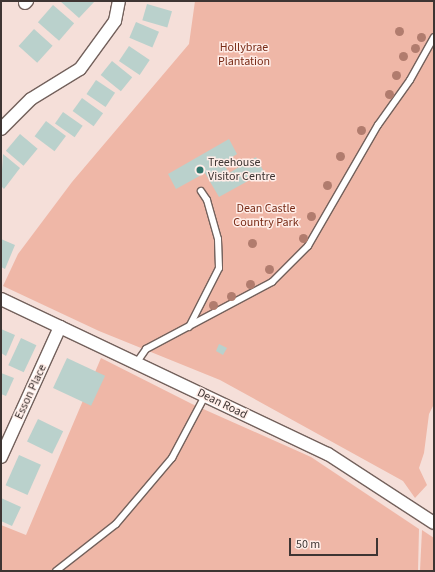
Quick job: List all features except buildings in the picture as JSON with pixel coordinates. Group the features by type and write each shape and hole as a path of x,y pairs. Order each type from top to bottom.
{"street":[{"path":"1,129 31,100 80,69 115,21 119,1"},
{"name":"Dean Road","path":"1,299 138,362 205,396 328,454 434,523"},
{"name":"Esson Place","path":"1,457 60,327"}],"lane":[{"path":"138,362 146,349 272,282 308,246 378,125 410,80 434,37"},
{"path":"189,327 219,268 218,239 207,200 201,191"},
{"path":"56,571 116,524 172,458 205,396"}],"green space":[{"name":"Dean Castle Country Park","path":"195,1 434,1 434,404 429,414 424,453 419,468 427,485 415,498 403,481 220,380 99,331 3,286 18,254 72,182 189,44"},
{"path":"101,358 192,404 311,457 419,529 418,571 1,571 1,525 26,535"},
{"path":"422,530 434,538 434,571 420,571"}],"place":[{"name":"Treehouse Visitor Centre","path":"200,170"}],"park label":[{"name":"Hollybrae Plantation","path":"244,55"}]}
